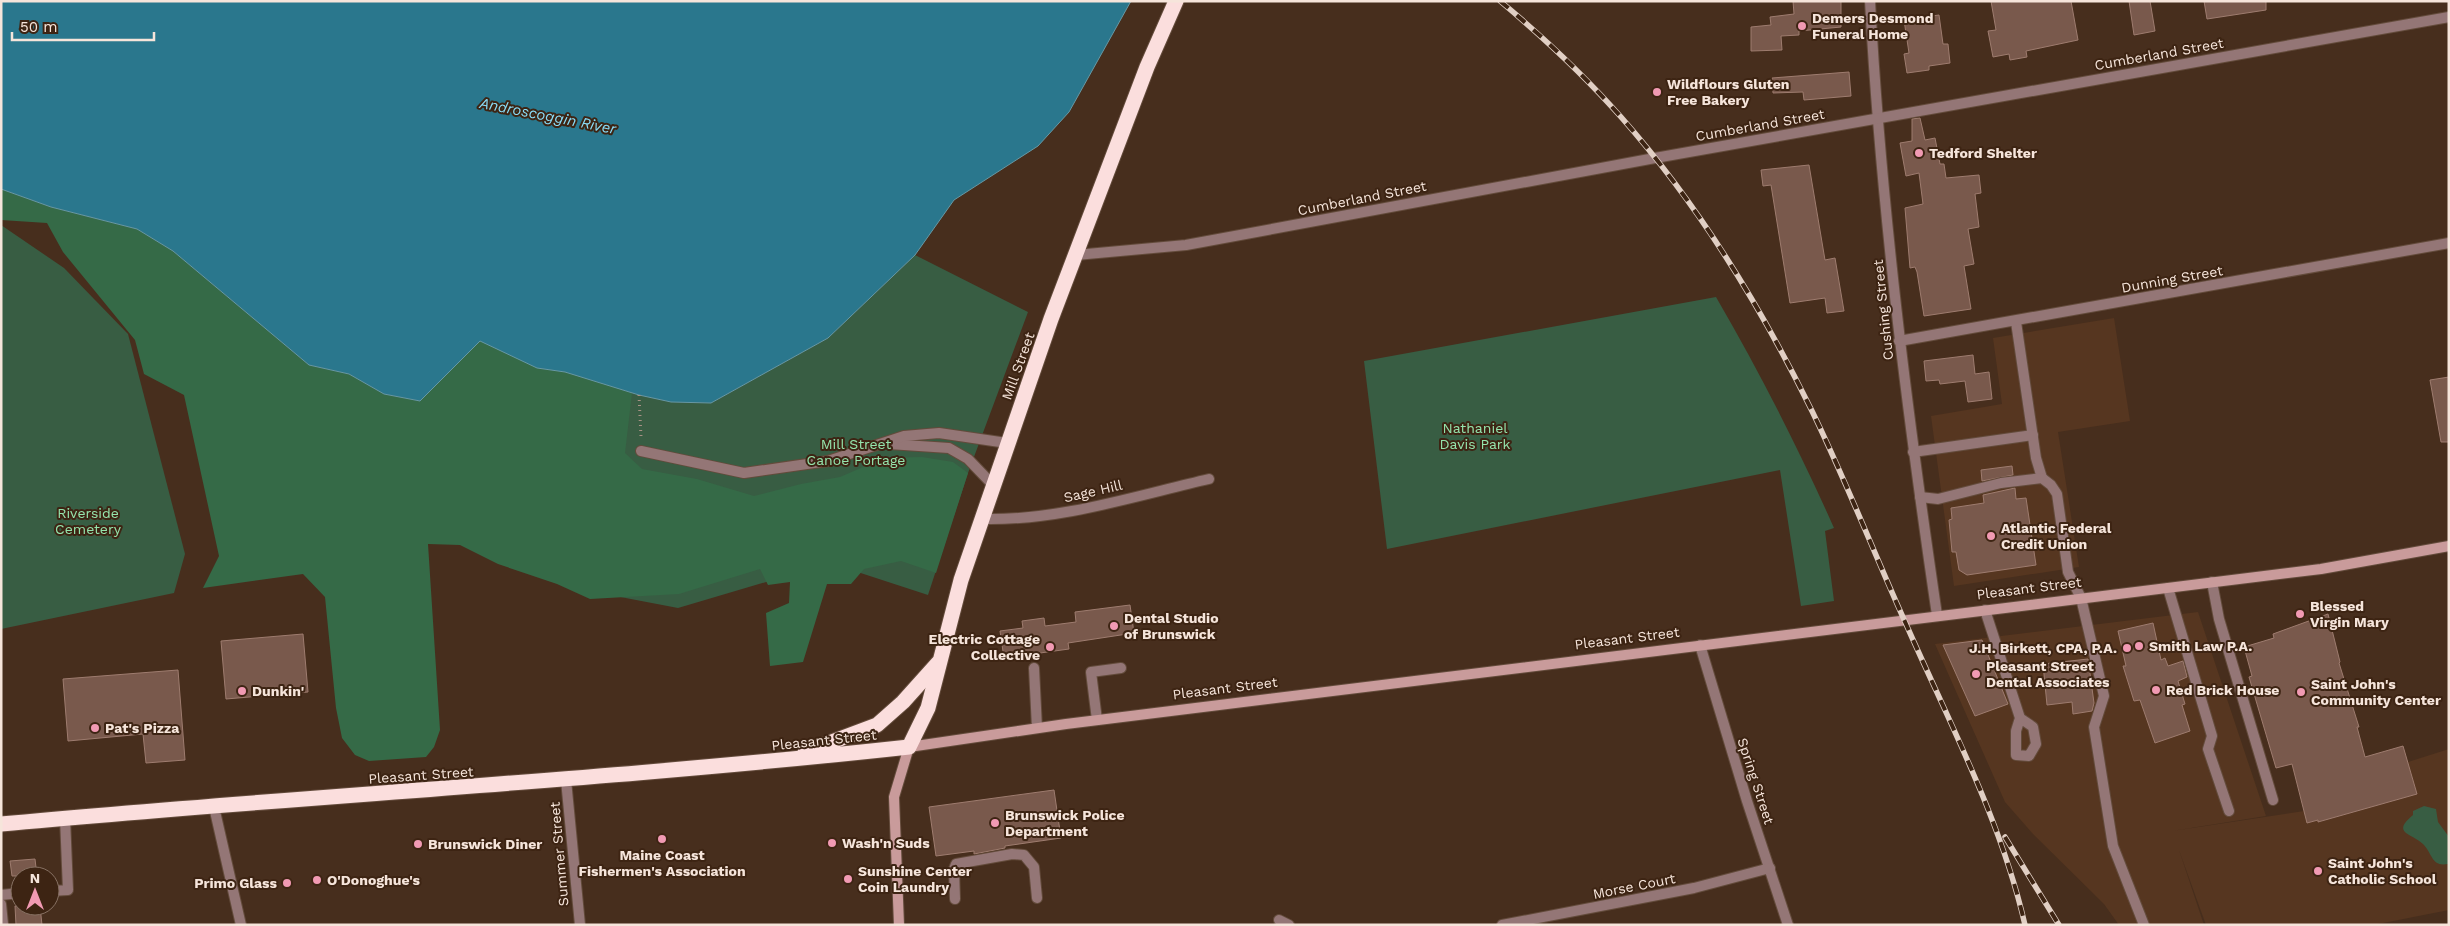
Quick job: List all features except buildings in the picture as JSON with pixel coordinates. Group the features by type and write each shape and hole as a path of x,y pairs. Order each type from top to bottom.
{"highway":[{"name":"Mill Street","path":"909,747 928,708 961,580 1007,443 1147,67 1176,1"},
{"path":"781,761 877,725 903,702 939,662"},
{"name":"Pleasant Street","path":"1,824 566,780 781,761 909,747"}],"main road":[{"name":"Pleasant Street","path":"909,747 1097,720 1936,615 2168,588 2321,568 2449,546"},
{"path":"900,925 894,797 909,747"}],"street":[{"name":"Cushing Street","path":"1870,1 1876,118 1899,341 1936,615"},
{"name":"Cumberland Street","path":"1076,255 1186,245 1876,118 2449,17"},
{"name":"Dunning Street","path":"1899,341 2016,322 2449,244"},
{"path":"2016,322 2036,458 2042,478 2051,485 2057,494 2068,572 2081,598 2104,696 2094,727 2114,846 2144,925"},
{"path":"641,451 744,473 828,461 904,436 939,434 1007,443"},
{"path":"1913,452 2033,435"},
{"path":"880,444 915,444 949,448 968,458 994,486"},
{"path":"1920,496 1938,499 2001,483 2042,478"},
{"name":"Sage Hill","path":"982,519 1010,520 1052,514 1209,479"},
{"path":"2212,582 2219,619 2274,800"},
{"path":"2168,588 2212,736 2208,749 2230,811"},
{"path":"1985,610 2020,718"},
{"name":"Spring Street","path":"1700,645 1738,774 1788,925"},
{"path":"1034,668 1037,728"},
{"path":"1097,720 1091,672 1121,668"},
{"name":"Summer Street","path":"566,780 580,925"},
{"path":"214,807 241,925"},
{"path":"60,890 68,890 65,818"},
{"path":"954,900 954,869 956,864 1012,854 1024,855 1034,866 1037,898"},
{"name":"Morse Court","path":"1502,925 1694,888 1770,868"},
{"path":"1,904 4,924 1,924"}],"path":[{"path":"639,395 641,451"}],"shaded area":[{"path":"2114,318 2130,421 2058,432 2079,567 1954,586 1931,416 2002,404 1993,338"},
{"path":"2198,612 2266,816 2172,831 2304,811 2307,823 2318,820 2319,822 2417,794 2408,762 2449,749 2449,910 2373,925 2206,925 2179,850 2204,925 2119,925 2104,904 2033,834 2005,802 1935,644"}],"green space":[{"path":"1,189 51,207 137,229 173,251 309,365 349,374 384,394 420,401 480,341 537,368 565,372 632,393 625,453 642,469 697,479 754,496 801,484 840,477 884,458 922,457 953,462 968,473 936,573 901,561 864,569 851,584 827,584 803,662 770,666 766,613 789,603 790,582 768,585 760,569 679,594 590,599 557,584 498,564 460,545 428,544 440,730 434,747 426,757 369,761 355,755 342,738 336,708 325,597 303,574 203,588 219,556 184,395 144,374 135,340 63,252 47,223 1,220"},
{"name":"Riverside Cemetery","path":"1,225 64,268 128,334 185,554 174,593 1,629"},
{"name":"Mill Street Canoe Portage","path":"915,255 1028,312 968,473 928,595 830,563 678,608 589,591 480,341 507,353 639,395 671,402 711,403 828,338"},
{"name":"Nathaniel Davis Park","path":"1716,297 1778,411 1834,528 1825,531 1834,601 1801,606 1780,470 1387,549 1364,361"},
{"path":"2424,806 2436,809 2438,822 2449,837 2448,864 2438,864 2435,862 2423,844 2403,829 2413,815 2413,811"}],"water":[{"name":"Androscoggin River","path":"1,1 1131,1 1069,112 1038,146 954,200 915,255 828,338 711,403 671,402 639,395 565,372 537,368 480,341 420,401 384,394 349,374 309,365 173,251 137,229 51,207 1,189"}],"railway":[{"path":"1500,1 1578,71 1607,101 1649,150 1702,221 1771,333 1824,437 1973,772 2002,847 2025,925"},
{"path":"2005,837 2059,925"}],"place":[{"name":"Demers Desmond Funeral Home","path":"1802,26"},
{"name":"Wildflours Gluten Free Bakery","path":"1657,92"},
{"name":"Tedford Shelter","path":"1919,153"},
{"name":"Atlantic Federal Credit Union","path":"1991,536"},
{"name":"Blessed Virgin Mary","path":"2300,614"},
{"name":"Dental Studio of Brunswick","path":"1114,626"},
{"name":"Smith Law P.A.","path":"2139,646"},
{"name":"Electric Cottage Collective","path":"1050,647"},
{"name":"J.H. Birkett, CPA, P.A.","path":"2127,648"},
{"name":"Pleasant Street Dental Associates","path":"1976,674"},
{"name":"Red Brick House","path":"2156,690"},
{"name":"Dunkin'","path":"242,691"},
{"name":"Saint John's Community Center","path":"2301,692"},
{"name":"Pat's Pizza","path":"95,728"},
{"name":"Brunswick Police Department","path":"995,823"},
{"name":"Maine Coast Fishermen's Association","path":"662,839"},
{"name":"Wash'n Suds","path":"832,843"},
{"name":"Brunswick Diner","path":"418,844"},
{"name":"Saint John's Catholic School","path":"2318,871"},
{"name":"Sunshine Center Coin Laundry","path":"848,879"},
{"name":"O'Donoghue's","path":"317,880"},
{"name":"Primo Glass","path":"287,883"}]}
